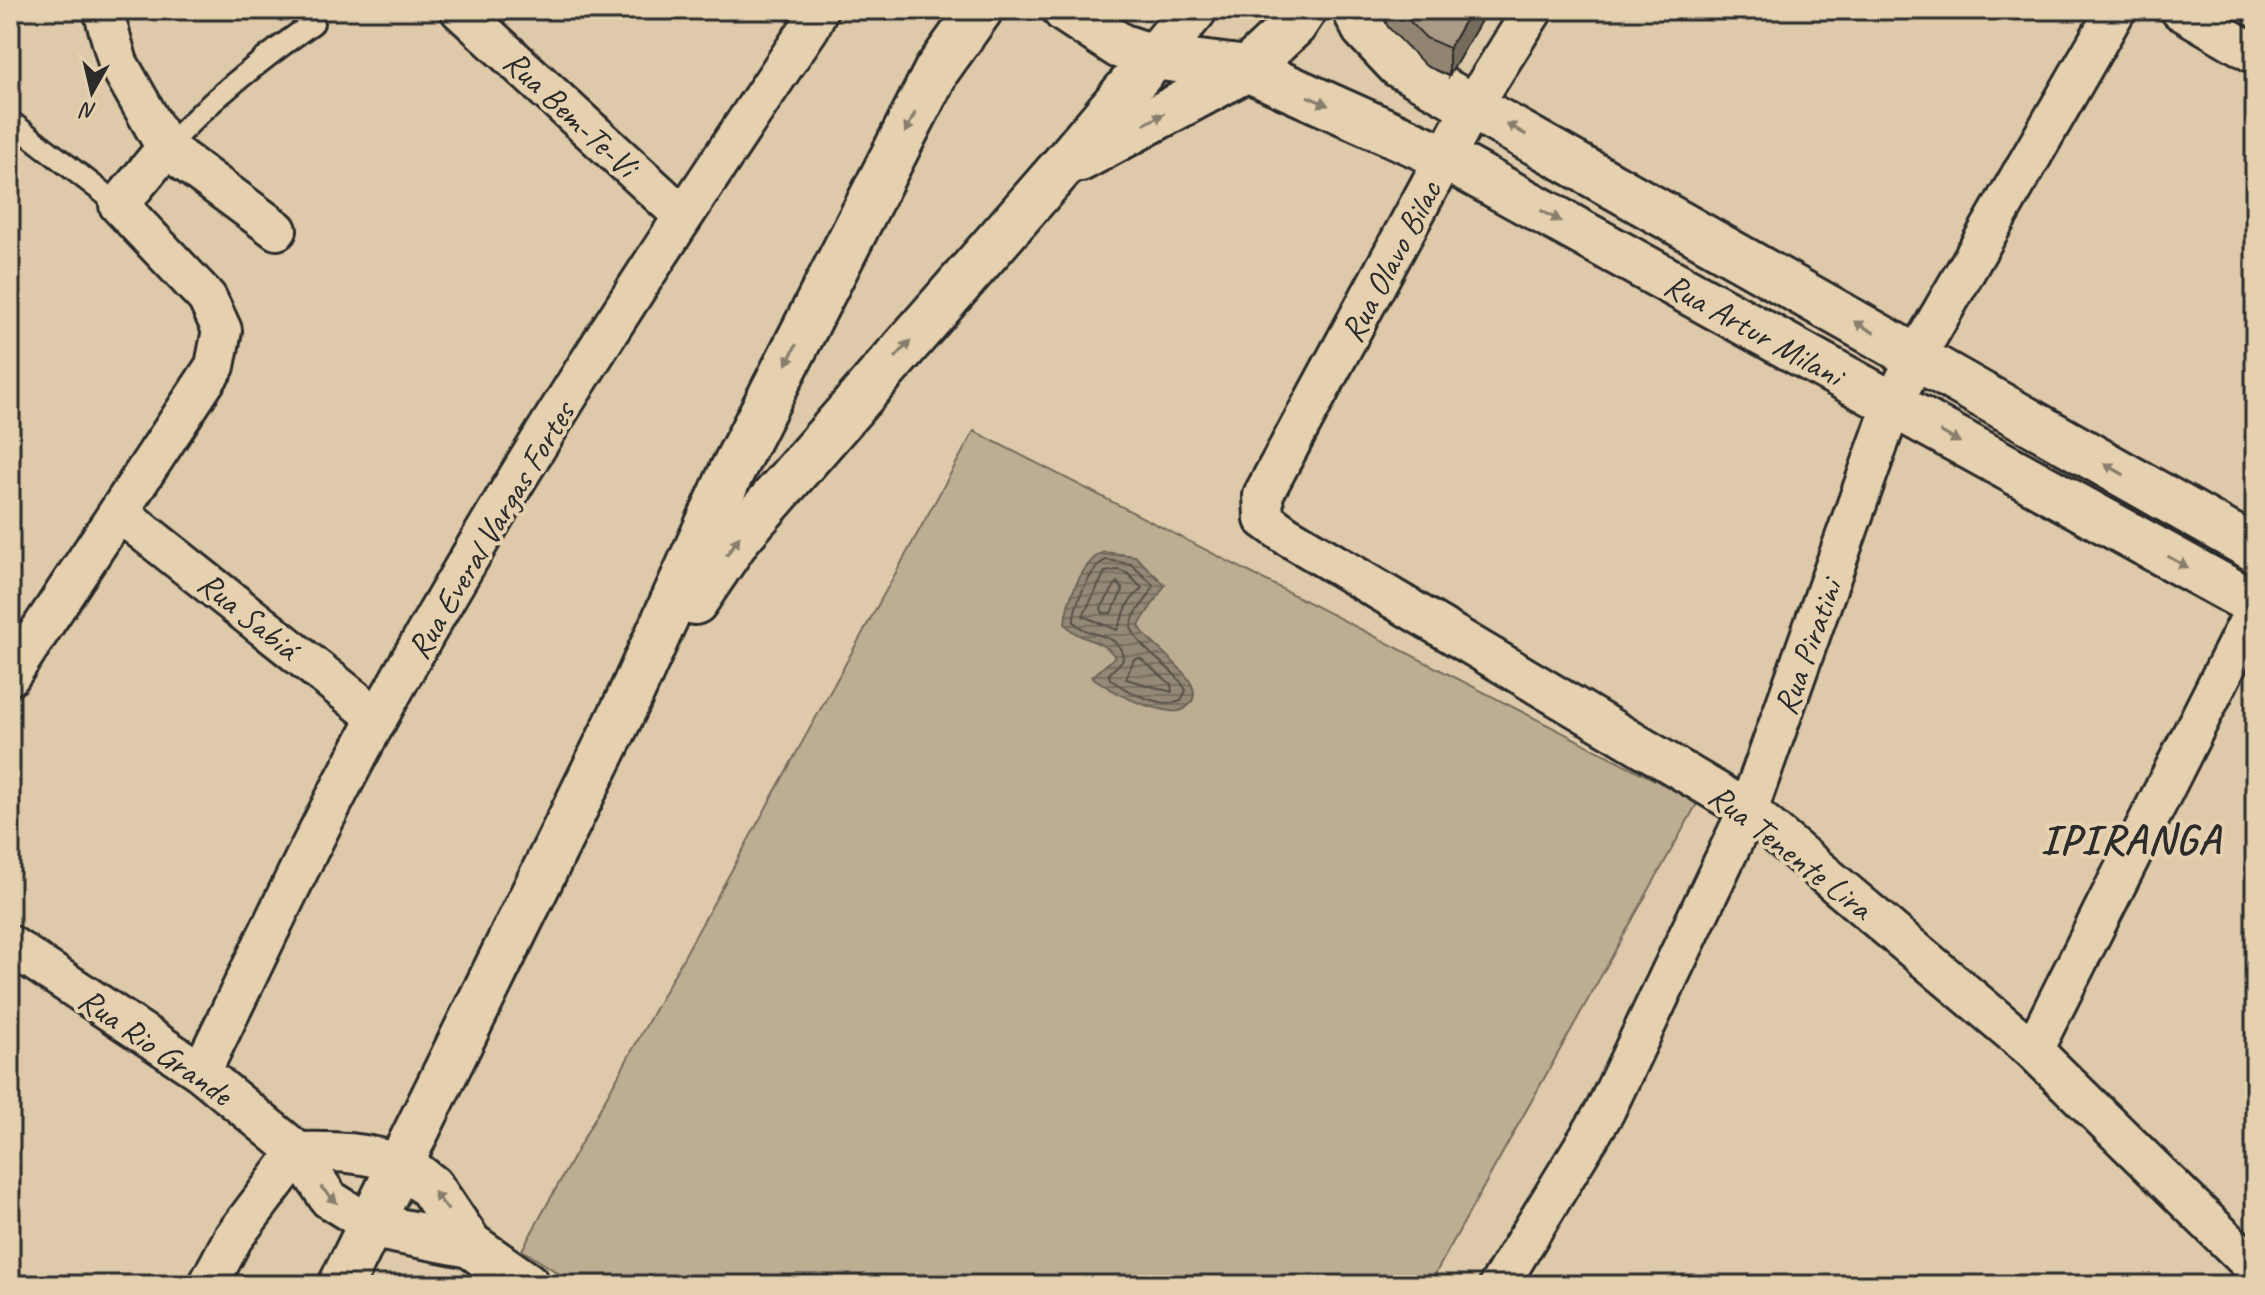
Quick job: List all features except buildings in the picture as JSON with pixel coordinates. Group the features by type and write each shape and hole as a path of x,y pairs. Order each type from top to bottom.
{"main road":[{"path":"937,70 949,10"},
{"path":"341,1285 403,1165 508,941 627,703 731,473 937,70 980,10"},
{"name":"Rua Artur Milani","path":"1065,10 1120,46 1153,57 1247,69 1446,158 2255,607"},
{"path":"627,703 739,537 1060,169 1194,10"},
{"path":"1060,169 1247,69 1294,25 1304,10"},
{"name":"Rua Artur Milani","path":"1355,10 1364,28 1399,65 2255,549"},
{"path":"1720,310 1749,262"},
{"path":"403,1165 431,1187 479,1263"},
{"path":"372,1226 479,1263 527,1285"}],"street":[{"path":"103,10 118,63 166,148 277,230"},
{"name":"Rua Bem-Te-Vi","path":"460,10 682,215"},
{"name":"Rua Everal Vargas Fortes","path":"201,1072 378,718 550,427 682,215 810,27 818,10"},
{"name":"Rua Olavo Bilac","path":"1264,519 1263,495 1473,105 1533,10"},
{"name":"Rua Piratini","path":"1499,1285 1605,1111 1748,810 1892,406 1916,357 2116,10"},
{"path":"2180,10 2255,54"},
{"path":"10,676 215,366 222,330 207,298 119,205 166,148"},
{"name":"Rua Sabiá","path":"120,513 378,718"},
{"name":"Rua Tenente Lira","path":"1264,519 1748,810 2033,1050 2255,1268"},
{"path":"2033,1050 2255,607"},
{"name":"Rua Rio Grande","path":"10,945 201,1072 298,1152 329,1199 372,1226"},
{"path":"208,1285 233,1238 298,1152 347,1151 375,1155 403,1165"}],"lane":[{"path":"166,148 205,106 247,69 313,23"},
{"path":"10,121 119,205"}],"shaded area":[{"path":"974,431 1698,802 1429,1285 577,1285 522,1250"}],"water":[{"path":"1104,552 1135,556 1165,585 1139,625 1192,686 1194,697 1183,710 1171,711 1136,702 1092,677 1115,657 1104,646 1077,634 1065,624 1077,583 1089,564"}],"district":[{"name":"IPIRANGA","path":"2131,838"}]}
